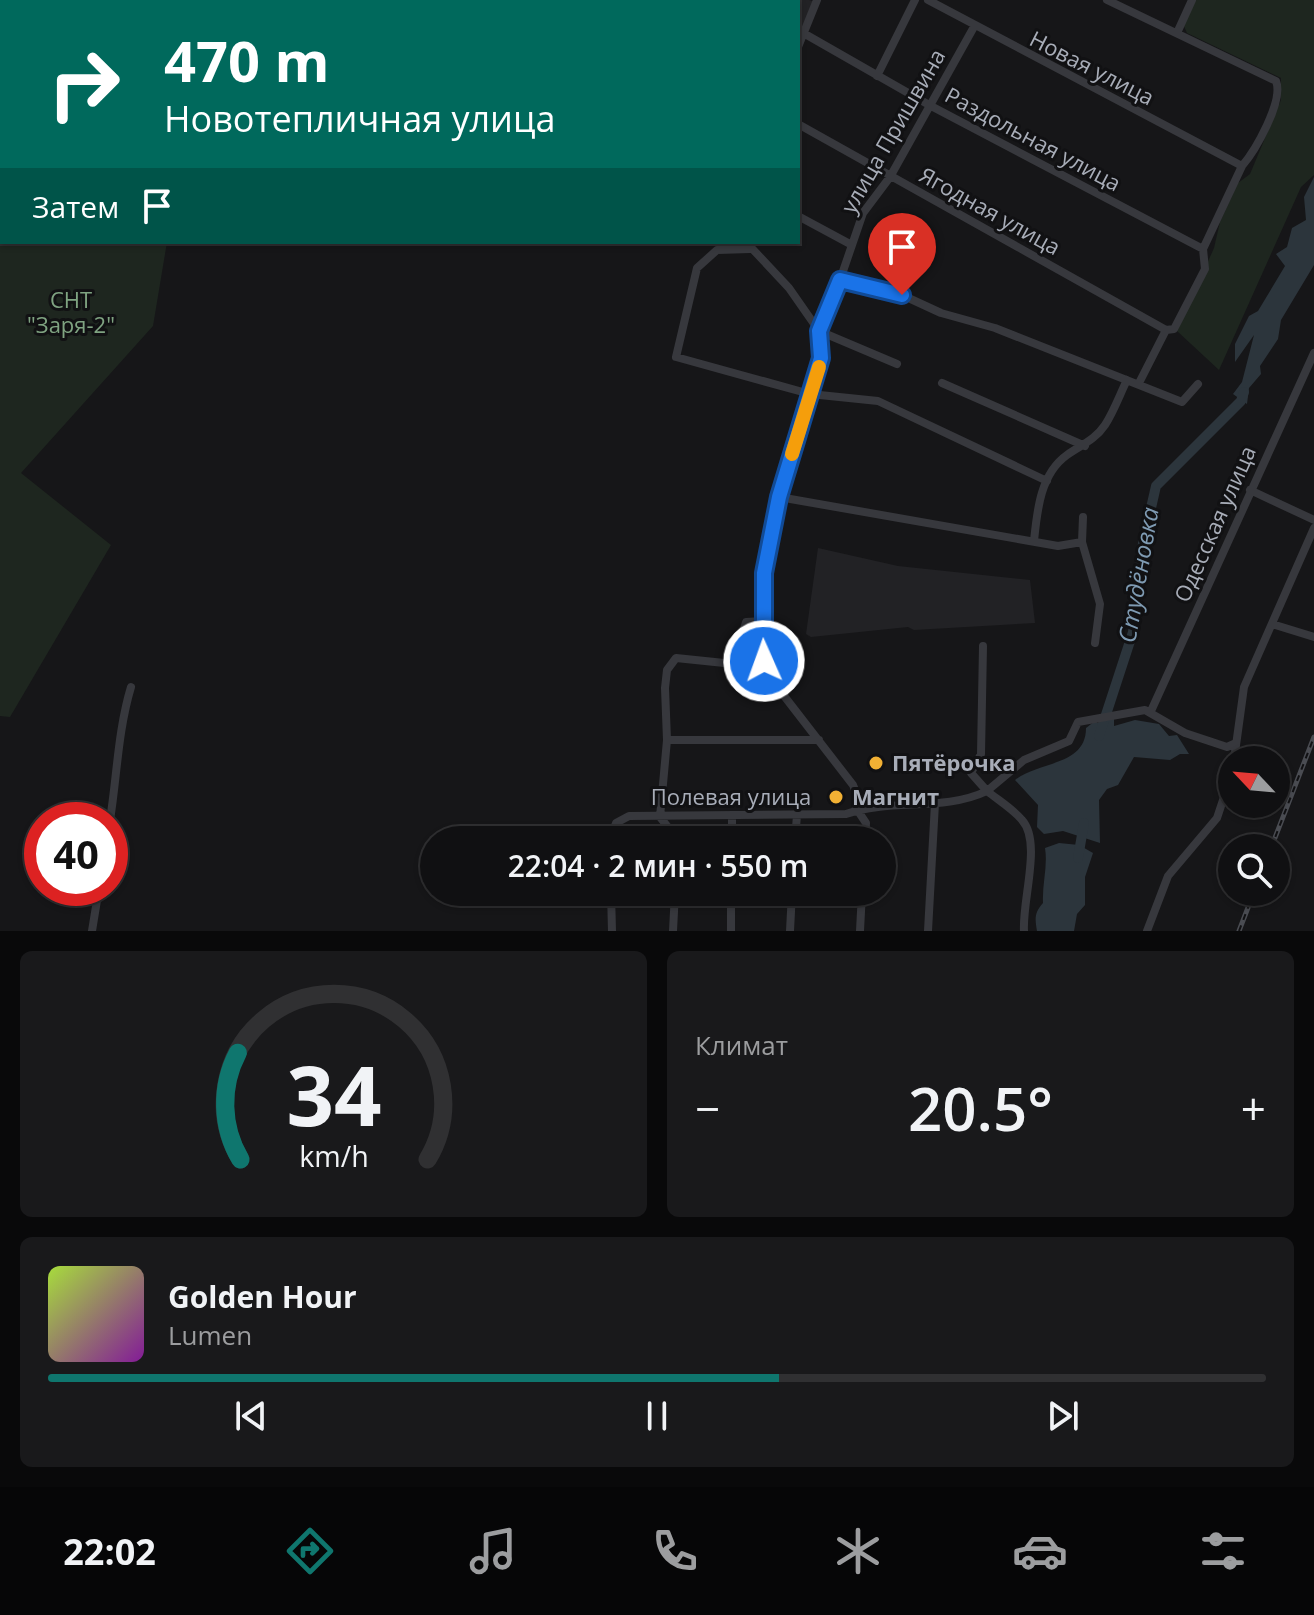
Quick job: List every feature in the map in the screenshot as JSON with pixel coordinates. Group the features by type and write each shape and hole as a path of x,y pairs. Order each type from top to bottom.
{"street":[{"path":"800,43 817,0"},
{"path":"877,76 915,0"},
{"name":"Новая улица","path":"928,0 1242,166"},
{"path":"1107,0 1276,81 1277,100 1203,249 1205,269 1174,329 1166,330 1139,383"},
{"path":"1177,33 1192,0"},
{"name":"улица Пришвина","path":"866,826 856,808 859,800 853,785 771,679 764,661 764,573 779,497 821,358 819,331 840,280 850,244 863,213 890,177 975,25"},
{"name":"Раздольная улица","path":"805,34 931,106 1203,249"},
{"name":"Ягодная улица","path":"800,125 1166,330"},
{"path":"800,217 850,244"},
{"path":"897,364 819,331 789,288 748,246 717,250 697,268 676,357 810,394 878,401 1047,481"},
{"path":"840,280 902,295 941,313 995,328 1182,402 1198,384"},
{"name":"Одесская улица","path":"1151,711 1314,353"},
{"path":"1034,541 1038,503 1047,481 1066,455 1085,446 1105,426 1127,380"},
{"path":"942,383 1085,446"},
{"path":"1250,490 1314,520"},
{"path":"779,497 1058,546 1082,542"},
{"path":"1083,517 1082,542 1100,604 1095,643"},
{"path":"1236,746 1244,687 1314,528"},
{"path":"667,826 660,817 667,740 665,688 672,660 737,662 746,622 763,621"},
{"path":"1272,624 1314,637"},
{"path":"983,646 981,754 971,773 1022,820 1029,831 1032,860 1022,907 1024,931"},
{"path":"113,802 120,756 121,721 131,687"},
{"path":"987,791 1024,760 1069,741 1078,722 1105,714 1151,711 1185,733 1227,747 1236,743"},
{"path":"667,740 819,740"},
{"name":"Полевая улица","path":"615,826 629,816 846,814 856,808 966,800 987,791"},
{"path":"928,931 935,803"},
{"path":"732,815 732,826"},
{"path":"796,826 797,815"},
{"path":"1147,931 1168,876 1192,851 1218,815"},
{"path":"1192,851 1204,855"},
{"path":"92,931 96,906"},
{"path":"611,906 612,931"},
{"path":"673,931 674,906"},
{"path":"731,906 731,931"},
{"path":"790,931 791,906"},
{"path":"860,931 861,906"}],"shaded area":[{"path":"800,0 816,2 800,42"},
{"path":"1314,177 1314,265 1281,320 1278,339 1260,366 1261,374 1249,388 1247,404 1233,394 1242,382 1254,335 1235,362 1235,344 1249,316 1258,311 1285,266 1276,254 1287,247 1292,228 1306,220 1304,197"},
{"path":"818,548 898,566 1030,580 1035,623 914,630 908,627 811,637 806,634"},
{"path":"1114,719 1114,726 1135,720 1159,724 1169,736 1177,735 1189,754 1180,754 1170,760 1134,757 1118,785 1107,789 1099,800 1100,843 1063,831 1044,834 1037,827 1038,805 1015,780 1070,756 1084,740 1086,728 1095,721 1102,726"},
{"path":"1059,843 1079,845 1093,853 1085,877 1085,905 1077,914 1074,931 1037,931 1036,916 1043,903 1045,848"}],"green space":[{"path":"1194,0 1314,0 1314,175 1301,187 1219,370 1177,331 1214,248 1220,222 1238,183 1250,174 1281,100 1281,78 1187,33 1183,24"},
{"name":"СНТ \"Заря-2\"","path":"0,244 167,244 153,326 21,473 111,545 10,717 0,716"}],"waterway":[{"name":"Студёновка","path":"1099,736 1133,632 1143,543 1156,486 1241,401 1244,392"},
{"name":"Студёновка","path":"1078,858 1084,823"}],"railway":[{"path":"1276,834 1314,737"},
{"path":"1239,931 1249,906"}],"slow traffic":[{"path":"792,454 819,367"}],"place":[{"name":"Пятёрочка","path":"876,763"},
{"name":"Магнит","path":"836,797"}],"route":[{"path":"764,661 764,573 779,497 821,358 819,331 824,312 840,280 902,295"}]}
